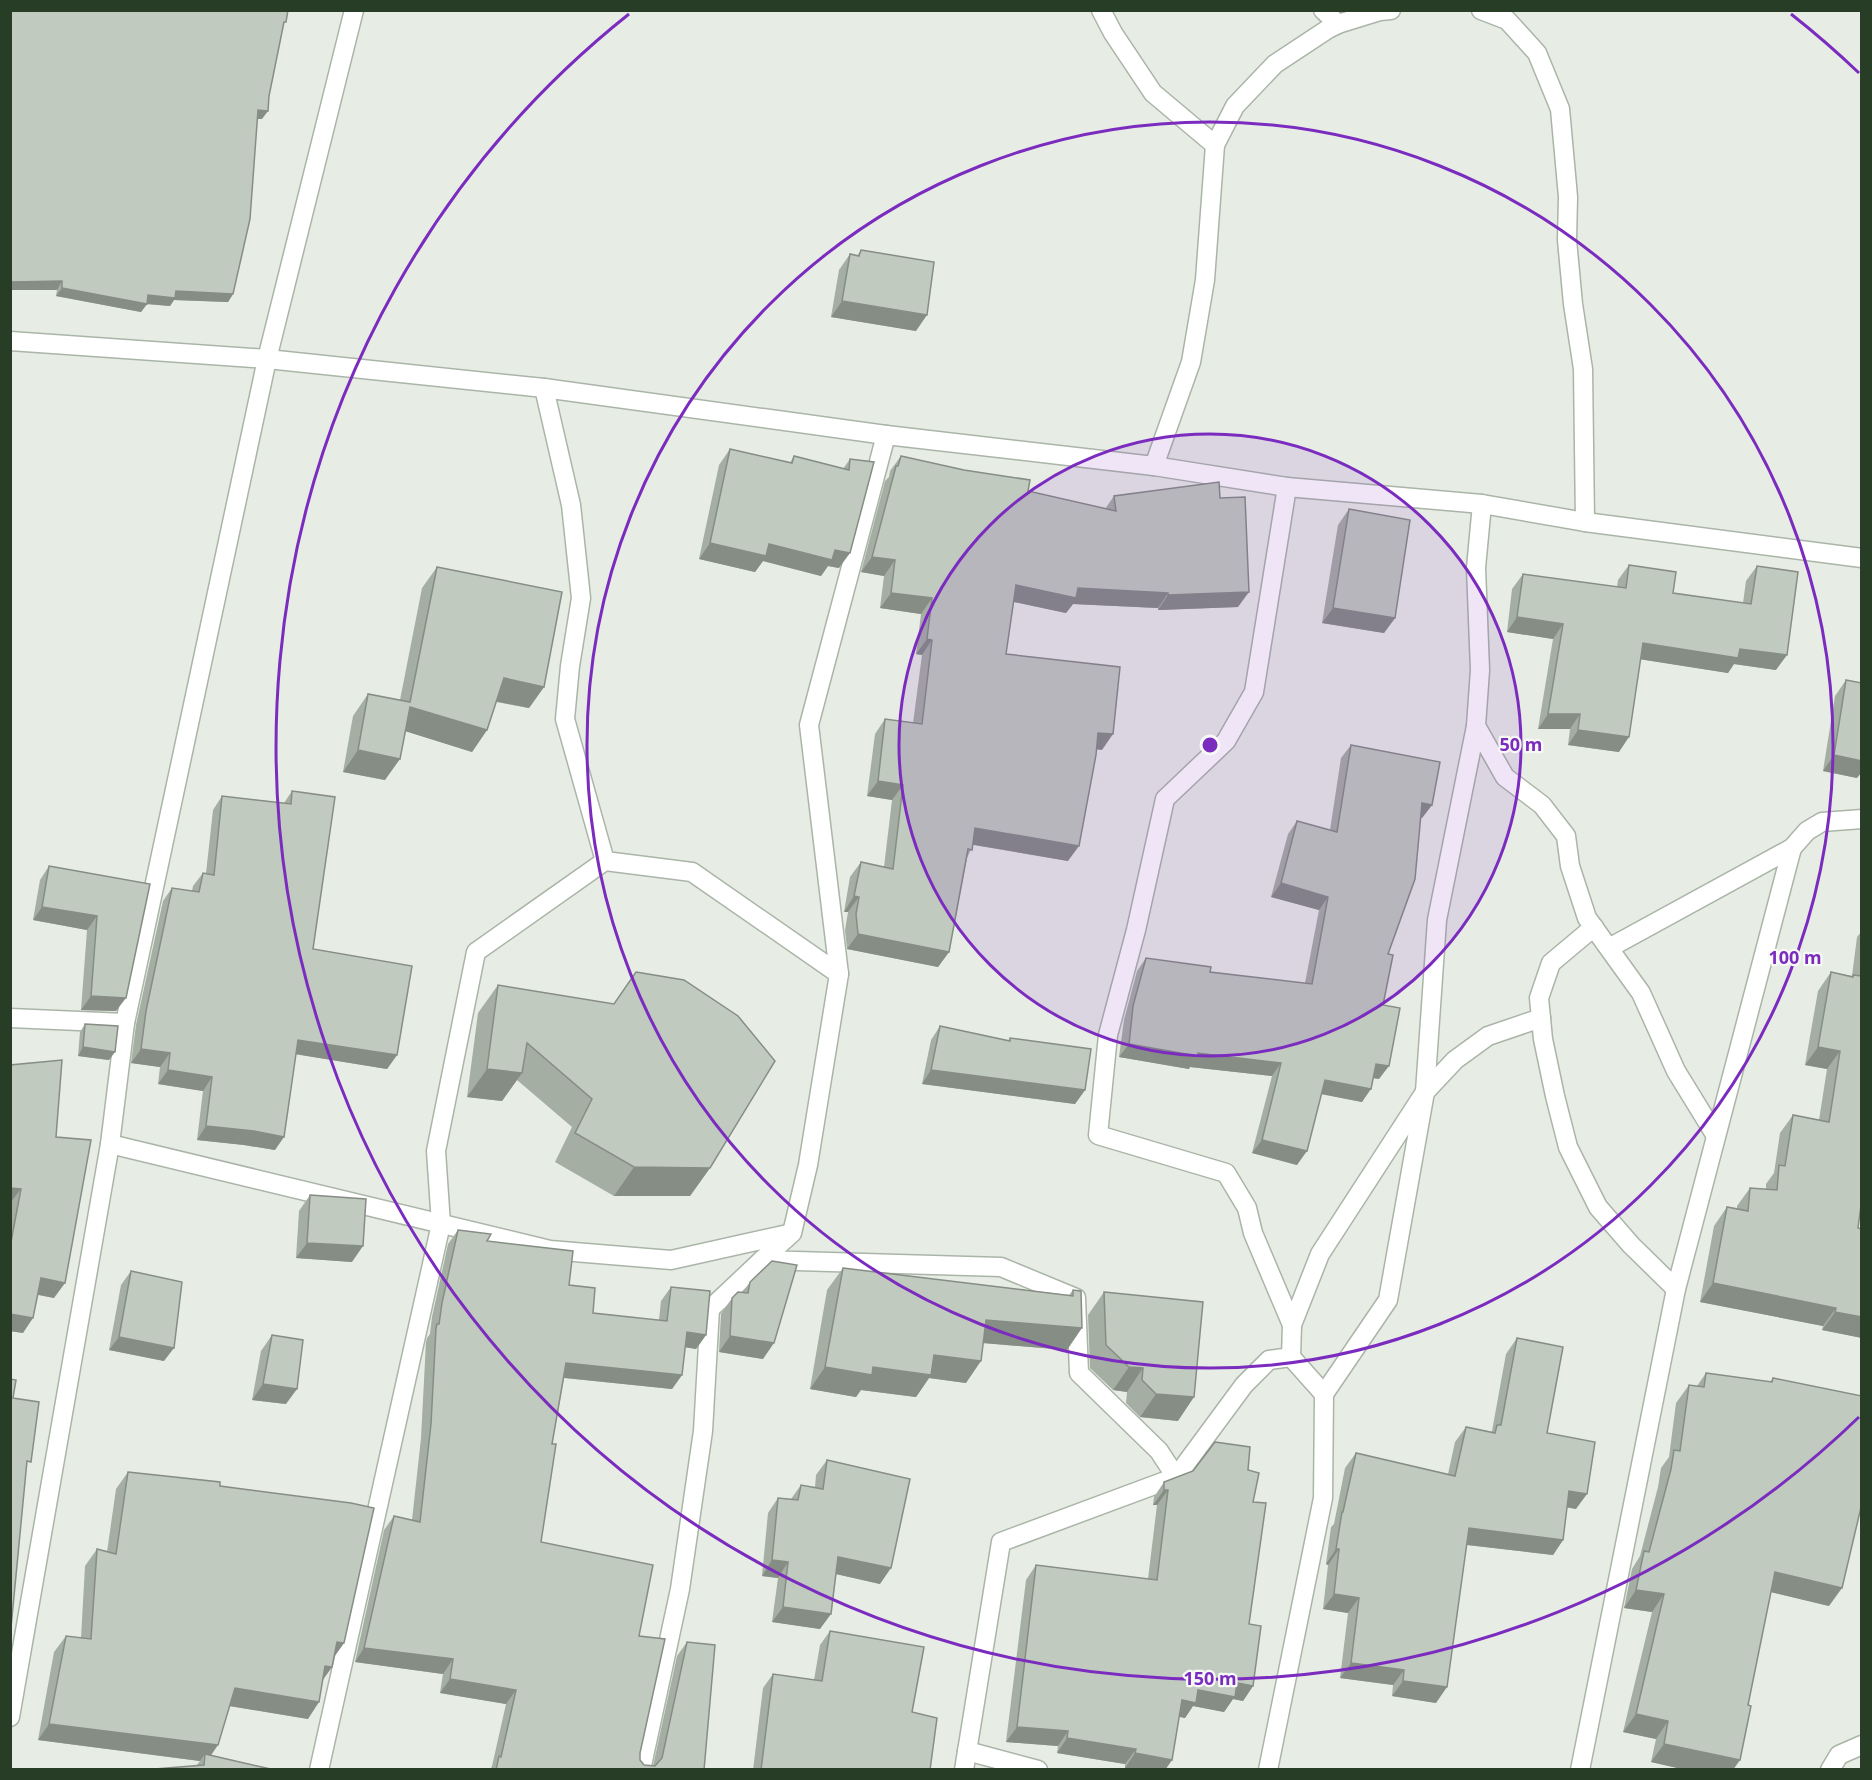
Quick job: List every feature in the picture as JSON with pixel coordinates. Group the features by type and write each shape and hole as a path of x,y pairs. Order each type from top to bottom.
{"street":[{"path":"10,1717 110,1144 125,1023 267,359 354,10"},
{"path":"1101,10 1113,33 1153,93 1215,145"},
{"path":"1323,10 1338,24"},
{"path":"1154,466 1191,362 1205,280 1215,145 1235,106 1275,64 1338,24 1380,11 1391,10"},
{"path":"1481,10 1508,20 1538,53 1560,109 1568,197 1567,240 1573,304 1583,369 1585,522"},
{"path":"10,341 267,359 544,388 886,435 1154,466 1287,487 1482,504 1585,522 1862,558"},
{"path":"544,388 571,505 581,598 570,666 565,719 605,861"},
{"path":"641,1770 680,1589 703,1431 710,1309 792,1233 808,1165 838,974 809,725 886,435"},
{"path":"1287,487 1254,692 1226,741 1165,800 1146,876 1136,930 1108,1035 1098,1135 1226,1173 1247,1208 1253,1233 1292,1325"},
{"path":"1268,1770 1323,1498 1324,1394 1388,1300 1425,1092 1437,920 1476,726 1480,670 1476,568 1482,504"},
{"path":"1476,726 1505,777 1542,805 1566,836 1570,866 1587,918 1641,993 1676,1071 1716,1136"},
{"path":"1609,948 1792,848 1807,831 1822,822 1862,819"},
{"path":"1580,1770 1676,1289 1792,848"},
{"path":"319,1770 441,1224 436,1151 476,952 605,861 692,872 838,974"},
{"path":"1594,927 1551,963 1539,998 1543,1040 1568,1147 1598,1207 1631,1245 1676,1289"},
{"path":"10,1018 125,1023"},
{"path":"1324,1394 1291,1357 1292,1325 1320,1254 1425,1092 1455,1060 1488,1036 1541,1018"},
{"path":"110,1144 550,1250 671,1260 792,1233"},
{"path":"762,1260 1001,1267 1076,1298 1079,1373 1159,1451 1176,1478"},
{"path":"1038,1770 965,1760 1001,1542 1176,1478 1244,1385 1269,1360 1291,1357"},
{"path":"1830,1770 1839,1755 1862,1745"}],"building":[{"path":"10,10 288,10 269,96 268,111 258,110 250,219 233,294 176,291 175,298 148,295 147,304 62,288 62,281 10,282"},
{"path":"861,250 934,262 927,315 842,301 850,254 859,256"},
{"path":"730,449 792,463 794,456 849,470 850,459 874,462 850,553 835,550 832,560 769,544 766,556 710,543"},
{"path":"901,456 964,470 1030,480 1028,491 1116,511 1114,496 1219,482 1220,498 1245,497 1249,592 1168,595 1168,593 1078,588 1076,598 1016,585 1006,654 1120,667 1113,734 1098,733 1079,846 975,828 972,850 968,849 949,952 858,934 856,914 859,897 854,896 861,862 893,869 903,785 878,781 885,719 922,724 932,640 927,639 932,598 891,593 895,560 872,557 896,466"},
{"path":"1349,509 1410,520 1395,618 1333,608"},
{"path":"1629,565 1676,572 1673,593 1751,604 1757,566 1798,572 1787,655 1740,649 1738,658 1643,643 1629,737 1578,730 1580,714 1548,714 1563,624 1517,617 1523,574 1626,588"},
{"path":"437,567 562,592 544,687 504,678 487,730 410,707 400,759 358,750 368,694 410,702"},
{"path":"1846,680 1862,683 1862,761 1834,755"},
{"path":"1351,745 1440,762 1432,805 1422,803 1415,879 1388,954 1393,955 1383,1005 1400,1008 1389,1066 1376,1064 1371,1089 1325,1080 1307,1151 1262,1140 1281,1063 1198,1053 1198,1056 1129,1044 1133,1006 1146,958 1211,967 1210,972 1312,984 1328,897 1281,883 1297,821 1337,832"},
{"path":"292,791 335,797 313,949 412,966 397,1055 298,1040 284,1137 206,1126 212,1077 168,1070 170,1053 141,1049 146,1011 172,888 199,892 203,873 214,875 222,796 291,804"},
{"path":"49,866 150,884 126,998 91,996 97,916 42,907"},
{"path":"636,972 684,980 738,1016 775,1061 710,1168 634,1167 575,1133 592,1099 527,1043 522,1073 487,1069 498,985 614,1004"},
{"path":"1831,972 1853,977 1853,975 1862,976 1862,1198 1858,1228 1862,1229 1862,1317 1835,1312 1836,1308 1713,1283 1727,1207 1748,1211 1750,1188 1777,1190 1779,1165 1785,1166 1793,1115 1829,1122 1840,1051 1818,1047"},
{"path":"85,1024 118,1026 115,1052 83,1047"},
{"path":"940,1026 1010,1041 1010,1038 1091,1049 1085,1090 931,1070"},
{"path":"62,1060 56,1137 91,1140 65,1283 41,1278 33,1318 10,1314 10,1247 21,1189 10,1188 10,1065"},
{"path":"310,1195 366,1199 363,1246 307,1243"},
{"path":"458,1230 491,1234 487,1241 573,1251 569,1285 595,1288 593,1313 667,1321 671,1287 710,1291 706,1335 687,1332 682,1375 566,1363 552,1444 556,1444 541,1542 653,1565 639,1636 665,1639 640,1753 640,1760 644,1765 655,1766 662,1758 687,1642 715,1645 704,1770 496,1770 516,1690 450,1679 453,1659 364,1648 394,1516 420,1522 431,1424 436,1328 439,1324"},
{"path":"772,1261 797,1265 774,1343 730,1336 732,1298 738,1292 748,1293 750,1282"},
{"path":"843,1268 1073,1296 1073,1290 1081,1291 1082,1328 986,1320 981,1361 934,1355 931,1375 873,1367 872,1375 825,1367"},
{"path":"131,1271 182,1282 174,1348 119,1337"},
{"path":"1104,1292 1203,1302 1194,1397 1156,1394 1142,1380 1143,1368 1129,1367 1106,1345"},
{"path":"272,1335 303,1340 297,1389 263,1384"},
{"path":"1517,1338 1563,1347 1547,1433 1595,1442 1587,1494 1569,1491 1563,1540 1469,1528 1447,1687 1403,1681 1404,1670 1351,1663 1359,1598 1334,1594 1339,1549 1336,1549 1356,1453 1455,1476 1466,1427 1495,1433 1497,1425 1501,1425"},
{"path":"1706,1373 1772,1382 1773,1378 1862,1396 1862,1503 1842,1588 1775,1572 1748,1705 1751,1706 1740,1760 1664,1744 1668,1721 1636,1714 1664,1594 1636,1590 1644,1551 1649,1552 1674,1450 1680,1451 1689,1385 1704,1387"},
{"path":"10,1379 16,1380 13,1398 39,1402 31,1462 27,1461 10,1638"},
{"path":"1215,1442 1250,1447 1248,1470 1259,1473 1253,1502 1266,1503 1249,1624 1261,1626 1253,1686 1237,1683 1235,1697 1198,1690 1196,1703 1182,1700 1172,1760 1135,1753 1136,1749 1067,1738 1068,1731 1017,1727 1036,1565 1157,1580 1168,1490 1164,1490 1164,1482 1193,1471"},
{"path":"827,1460 910,1479 891,1568 838,1557 831,1614 783,1607 788,1562 772,1560 778,1498 798,1500 801,1485 823,1489"},
{"path":"128,1472 220,1482 220,1486 374,1508 344,1643 337,1642 332,1667 325,1666 319,1702 235,1688 218,1745 49,1724 66,1636 91,1639 97,1549 116,1554"},
{"path":"830,1631 924,1647 912,1712 937,1718 930,1770 761,1770 773,1674 822,1681"},
{"path":"205,1754 275,1770 142,1770 204,1765"}]}
